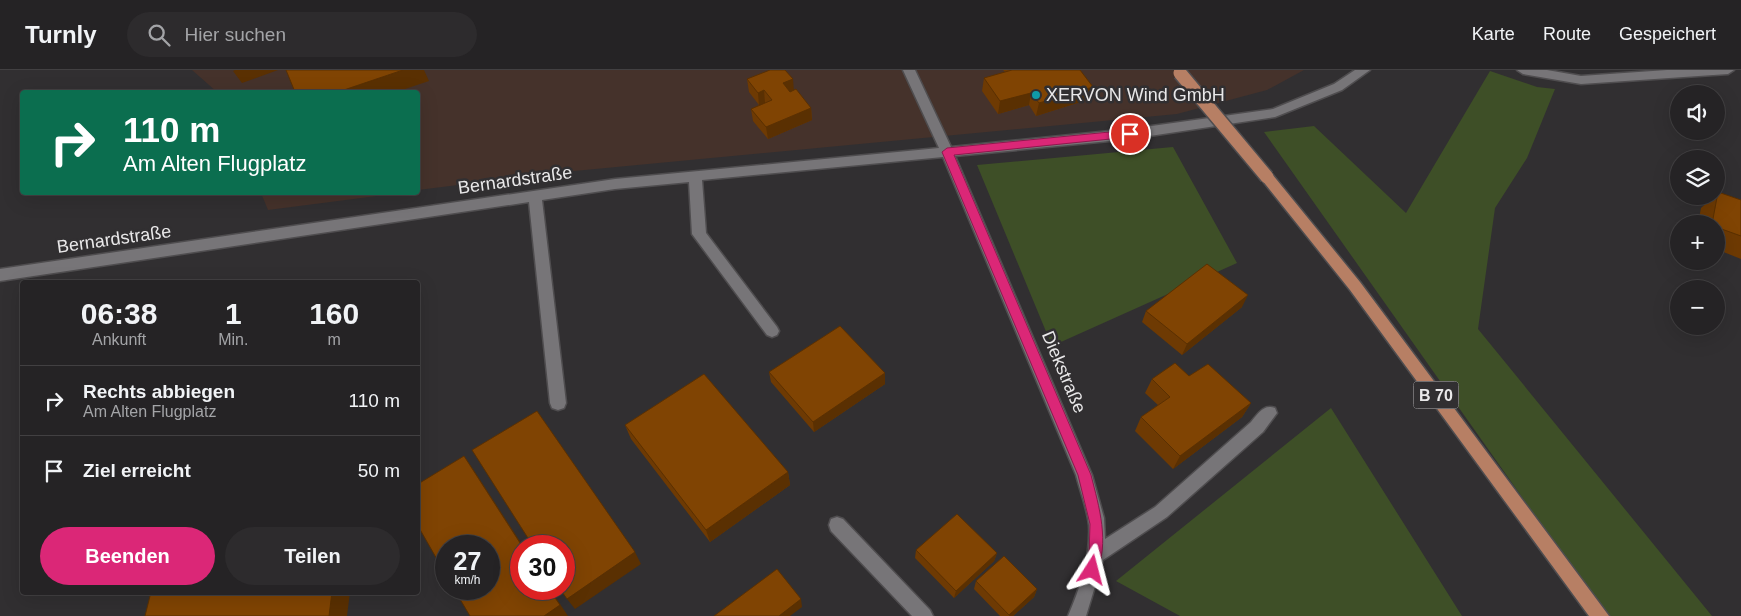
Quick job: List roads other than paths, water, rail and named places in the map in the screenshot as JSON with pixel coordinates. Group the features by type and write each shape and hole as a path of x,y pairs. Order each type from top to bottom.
{"main road":[{"name":"B 70","path":"1179,72 1361,294 1600,616"}],"street":[{"path":"909,70 947,152"},
{"name":"Bernardstraße","path":"0,275 615,184 1130,134 1275,113 1338,87 1364,70"},
{"path":"1523,70 1530,73 1581,80 1728,70"},
{"name":"Diekstraße","path":"947,152 1084,475 1097,524 1095,556 1084,600 1077,616"},
{"path":"695,176 699,234 772,330"},
{"path":"535,196 558,404"},
{"path":"1095,556 1161,512 1257,427 1269,413"},
{"path":"837,525 924,616"}],"place":[{"name":"XERVON Wind GmbH","path":"1036,95"}]}
